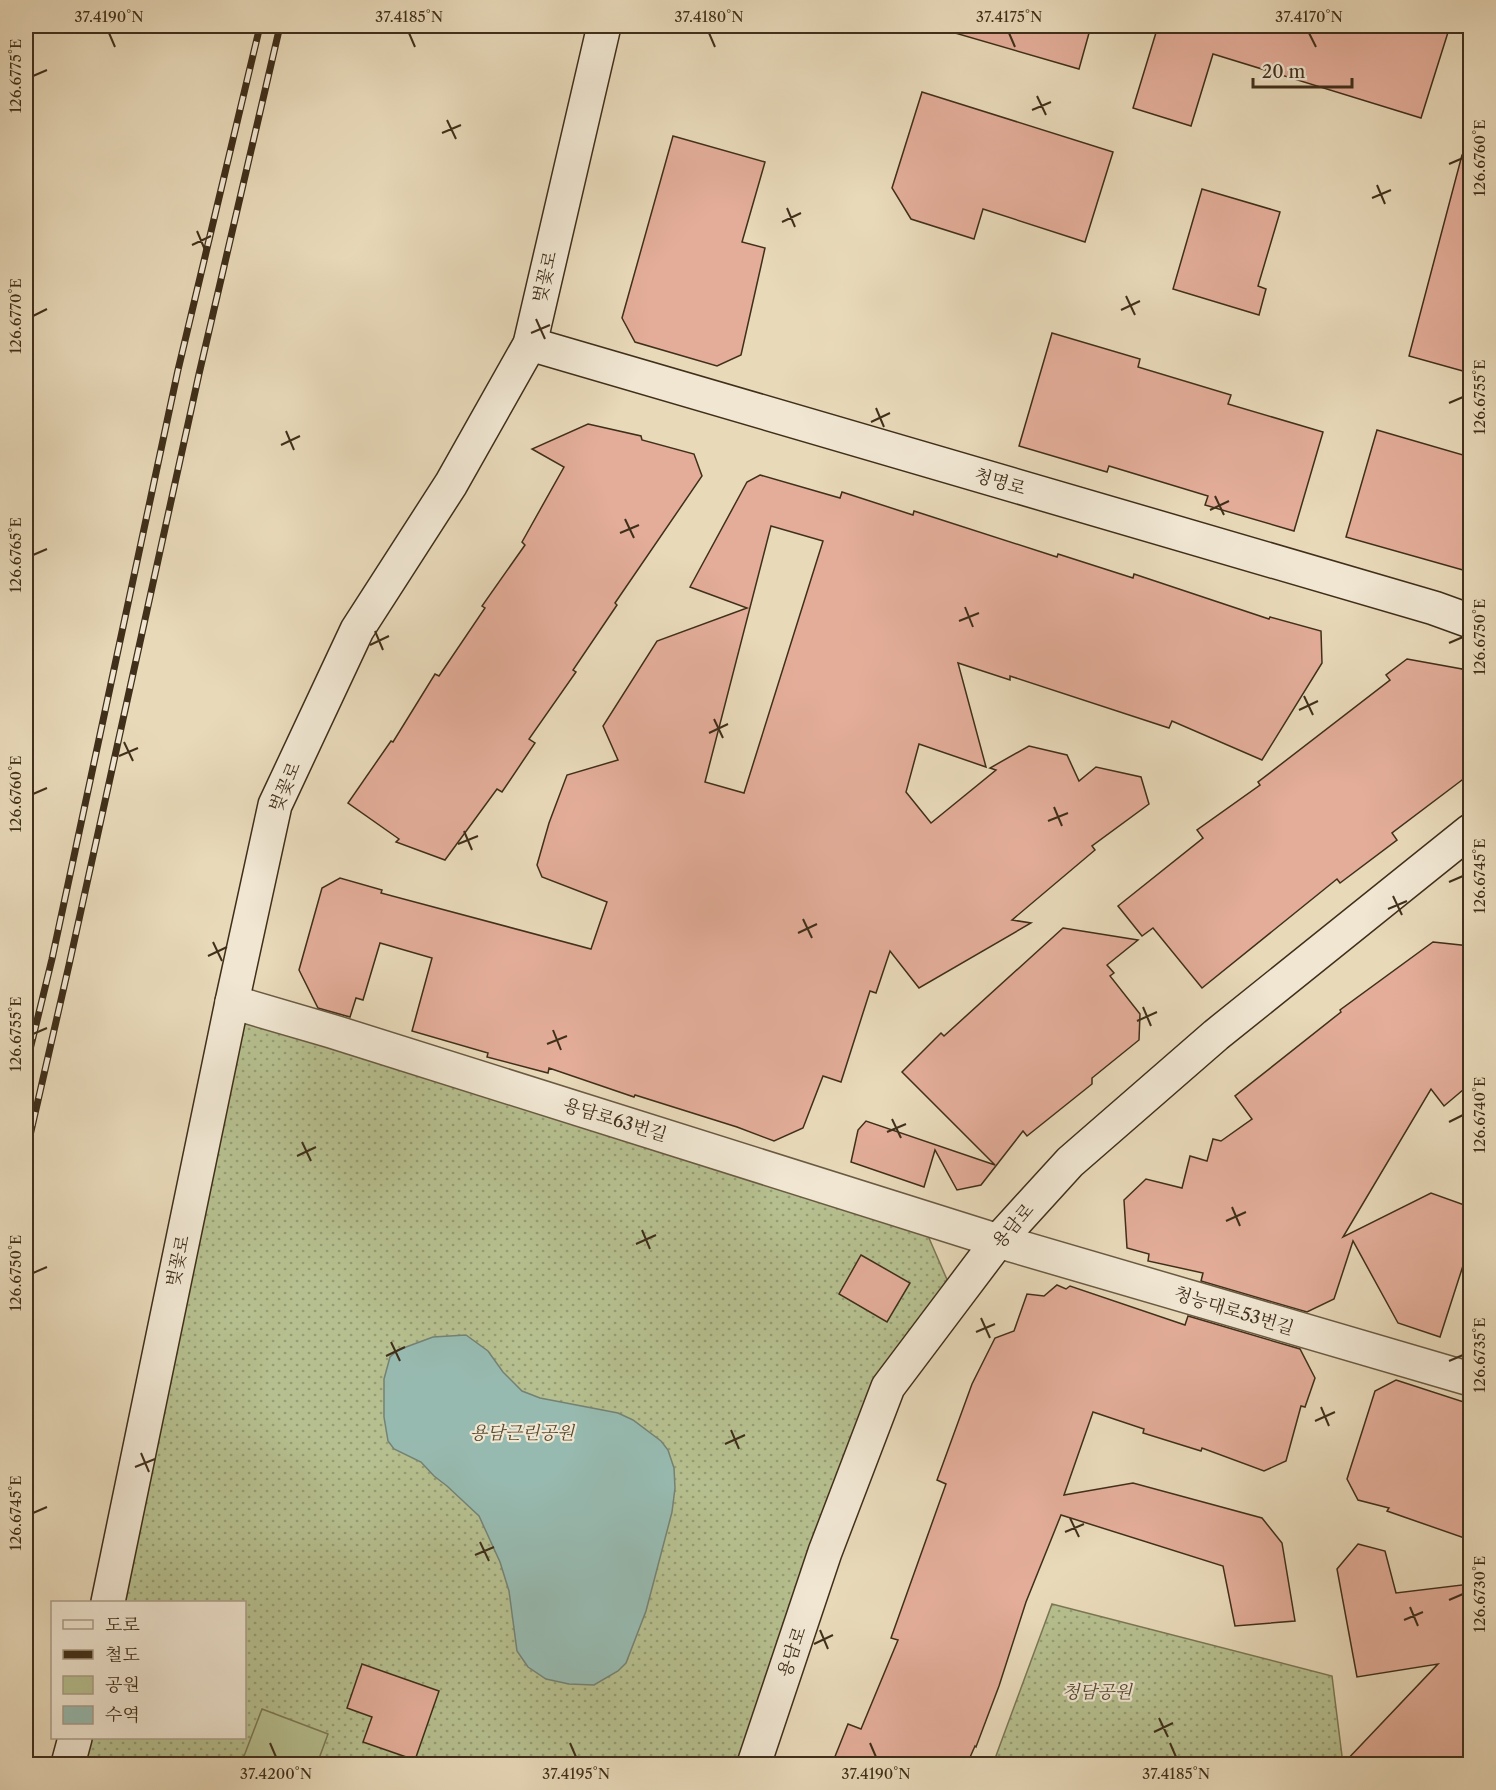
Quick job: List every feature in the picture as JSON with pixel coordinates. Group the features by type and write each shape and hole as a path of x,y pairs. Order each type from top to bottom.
{"street":[{"name":"벚꽃로","path":"108,1601 231,1002 275,805 357,630 451,484 530,344 604,26"},
{"name":"청명로","path":"530,344 1434,608 1470,621"},
{"name":"용담로","path":"754,1764 825,1552 888,1387 998,1241 1070,1162 1216,1035 1470,831"},
{"name":"용담로63번길","path":"231,1002 342,1034 998,1241"},
{"name":"청능대로53번길","path":"998,1241 1470,1379"},
{"path":"68,1764 74,1739"}],"green space":[{"name":"용담근린공원","path":"232,1002 919,1215 955,1298 897,1375 754,1764 67,1764 74,1739 246,1739 246,1601 108,1601"},
{"name":"청담공원","path":"1052,1604 1332,1676 1343,1764 993,1764"},
{"path":"262,1709 328,1734 317,1764 241,1764"}],"water":[{"path":"466,1335 488,1351 503,1372 522,1391 540,1398 618,1413 633,1420 661,1441 668,1450 674,1468 675,1488 672,1512 646,1611 626,1663 618,1671 594,1685 569,1684 546,1679 528,1667 517,1651 509,1591 500,1562 479,1516 421,1462 394,1449 388,1441 384,1417 384,1379 390,1357 398,1350 433,1337"}],"building":[{"path":"956,26 1091,26 1079,69 955,33"},
{"path":"1158,26 1450,26 1421,118 1213,54 1191,126 1133,108"},
{"path":"922,92 1113,152 1085,242 983,209 974,239 911,219 892,188"},
{"path":"673,136 765,162 742,242 765,248 741,355 717,366 635,342 622,318"},
{"path":"1462,155 1470,156 1470,373 1409,356"},
{"path":"1202,189 1280,212 1258,286 1266,289 1259,315 1173,289"},
{"path":"1052,333 1140,359 1138,367 1231,395 1228,404 1323,432 1294,531 1205,505 1208,496 1109,466 1107,472 1019,446"},
{"path":"588,424 641,436 642,440 694,454 702,476 615,603 617,605 573,670 576,672 529,739 535,743 502,792 497,789 445,860 396,842 399,839 348,803 391,741 393,742 435,674 439,676 485,608 482,606 525,545 522,542 564,467 532,449"},
{"path":"1377,430 1470,457 1470,572 1346,537"},
{"path":"760,475 840,498 842,492 913,515 914,511 1057,557 1058,554 1133,578 1134,574 1269,619 1270,617 1321,631 1322,663 1262,760 1172,721 1169,728 1010,676 1010,680 958,663 986,767 919,744 906,792 931,823 996,770 990,768 1029,746 1067,755 1079,781 1096,767 1141,777 1149,804 1092,846 1095,850 1012,920 1031,923 919,988 890,951 876,993 870,991 841,1082 823,1076 803,1128 774,1141 737,1127 635,1095 634,1097 549,1068 548,1073 487,1057 488,1053 412,1031 432,958 380,943 363,1000 356,998 350,1017 318,1008 299,970 322,888 340,878 382,890 381,893 591,949 607,902 542,877 537,865 549,823 567,775 618,760 603,726 657,641 747,608 690,587 747,482","holes":["771,526 823,541 744,793 705,782"]},
{"path":"1407,659 1462,669 1470,683 1470,774 1392,833 1397,840 1340,883 1337,879 1202,988 1153,928 1142,936 1118,906 1203,838 1197,830 1260,785 1258,782 1390,680 1386,675"},
{"path":"1063,928 1138,940 1107,965 1114,973 1110,976 1140,1014 1139,1040 1092,1078 1092,1084 1027,1136 1023,1131 981,1185 957,1190 935,1150 924,1187 851,1162 858,1130 866,1121 995,1165 902,1072 941,1033 944,1036"},
{"path":"1433,942 1470,946 1470,1084 1444,1106 1431,1089 1343,1237 1431,1193 1470,1207 1470,1244 1440,1337 1398,1323 1353,1241 1334,1299 1307,1312 1201,1281 1203,1273 1148,1261 1149,1254 1127,1248 1124,1200 1146,1179 1182,1188 1190,1156 1207,1161 1213,1139 1221,1141 1252,1119 1235,1096 1341,1012 1340,1010"},
{"path":"861,1255 910,1283 887,1322 839,1294"},
{"path":"1057,1285 1066,1289 1070,1286 1185,1325 1188,1316 1300,1349 1315,1378 1305,1407 1301,1406 1286,1461 1264,1471 1202,1448 1201,1451 1143,1433 1144,1429 1093,1412 1064,1495 1133,1483 1262,1518 1282,1543 1295,1621 1235,1626 1223,1566 1061,1515 1026,1602 999,1686 976,1747 967,1764 832,1764 848,1724 861,1729 898,1640 891,1638 946,1484 937,1480 972,1384 995,1338 1014,1331 1027,1294 1044,1296"},
{"path":"1396,1380 1470,1404 1470,1540 1387,1511 1389,1508 1358,1500 1347,1479 1375,1391"},
{"path":"1358,1544 1385,1551 1396,1593 1470,1584 1470,1764 1343,1764 1438,1664 1357,1677 1337,1569"},
{"path":"362,1664 439,1691 415,1760 363,1742 372,1717 347,1708"}],"railway":[{"path":"26,1066 52,959 178,370 260,26"},
{"path":"26,1153 199,374 280,26"}]}
